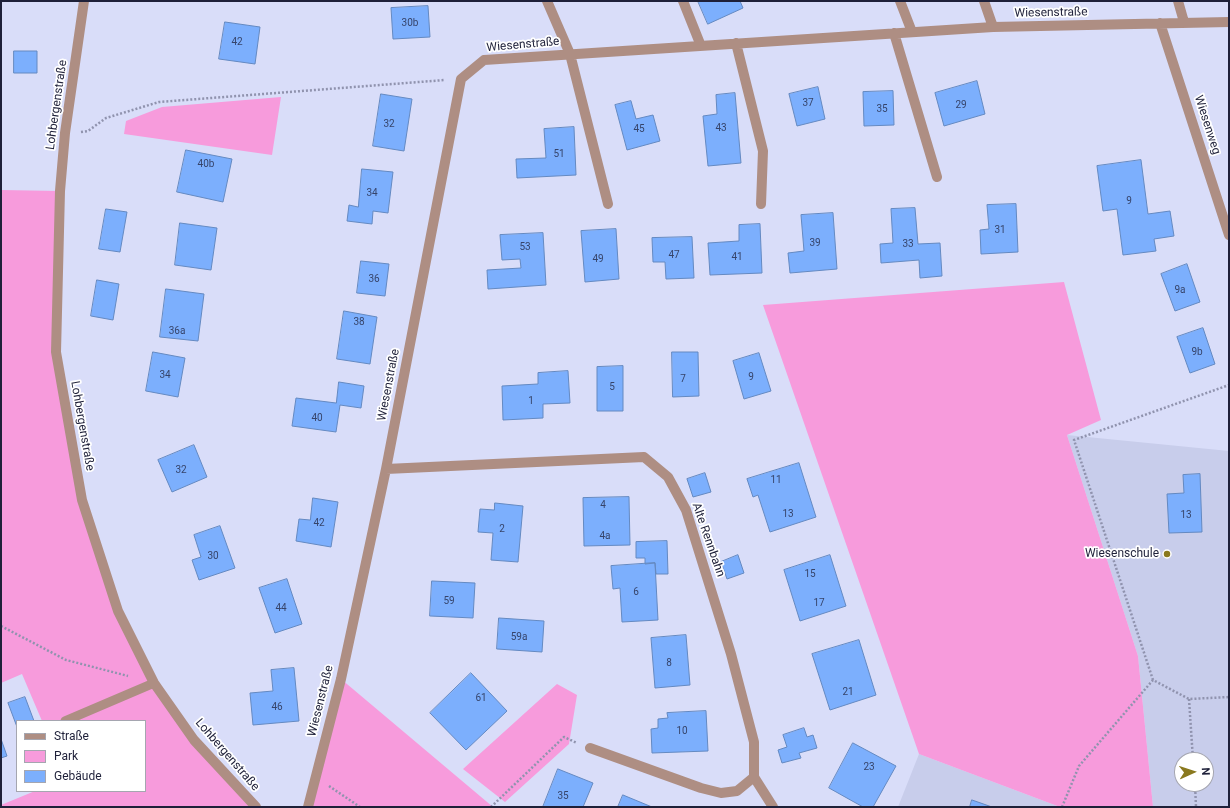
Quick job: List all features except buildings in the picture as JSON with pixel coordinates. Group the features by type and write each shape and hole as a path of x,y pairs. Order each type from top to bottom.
{"street":[{"name":"Lohbergenstraße","path":"84,1 65,133 60,191 56,352 82,500 118,611 154,683 194,740 256,807"},
{"name":"Wiesenstraße","path":"547,1 570,54 608,204"},
{"path":"683,1 701,46"},
{"path":"900,1 912,32"},
{"path":"984,1 993,27"},
{"path":"1178,1 1184,22"},
{"name":"Wiesenstraße","path":"308,807 341,679 386,469 461,79 484,60 993,27 1184,22 1228,24"},
{"name":"Wiesenweg","path":"1160,23 1229,236"},
{"path":"894,33 937,177"},
{"path":"736,44 764,150 761,204"},
{"name":"Alte Rennbahn","path":"386,469 644,457 668,477 686,510 731,654 754,742 754,777"},
{"path":"590,748 701,788 721,793 736,792 754,777 773,807"}],"lane":[{"path":"67,720 154,683"}],"path":[{"path":"88,131 106,118 159,102 461,79"},
{"path":"1229,385 1074,440 1153,680 1189,699 1229,697"},
{"path":"1,626 66,660 154,683"},
{"path":"1062,807 1079,766 1153,680"},
{"path":"1189,699 1192,752"},
{"path":"491,807 564,737 590,748"},
{"path":"316,777 360,807"},
{"path":"1195,792 1196,807"}],"shaded area":[{"name":"Wiesenschule","path":"1067,435 1229,451 1229,807 1153,807 1138,656"},
{"path":"919,754 1060,807 898,807"}],"green space":[{"path":"281,97 272,155 124,134 126,121 162,107"},
{"path":"1,190 60,191 56,352 82,500 118,611 154,683 195,740 256,807 1,807 1,805 33,792 146,792 146,720 42,720 22,674 1,683"},
{"path":"1064,282 1101,420 1067,435 1138,656 1153,807 1060,807 919,754 763,305"},
{"path":"341,679 493,807 308,807"},
{"path":"557,684 577,695 569,744 505,802 463,769"}],"place":[{"name":"Wiesenschule","path":"1167,554"}]}
